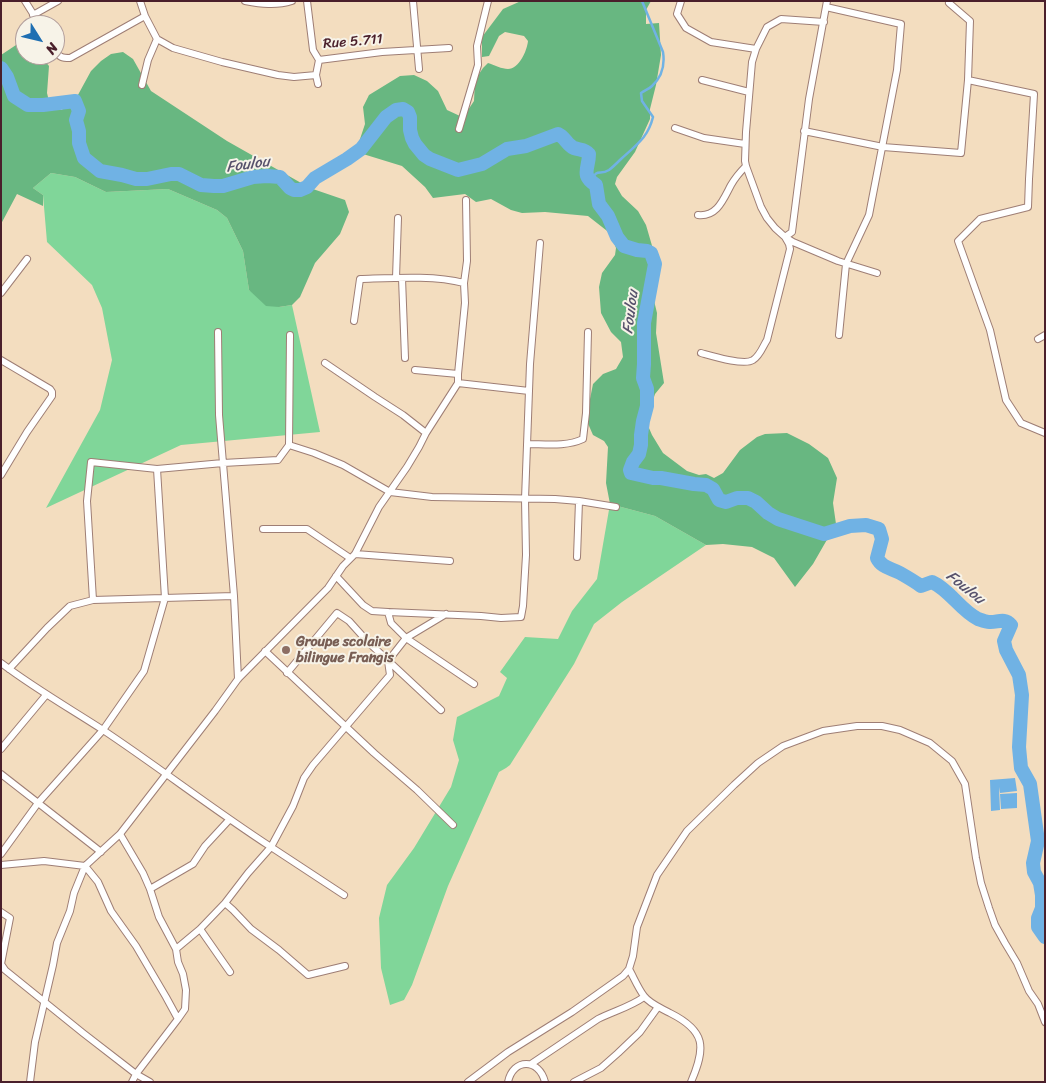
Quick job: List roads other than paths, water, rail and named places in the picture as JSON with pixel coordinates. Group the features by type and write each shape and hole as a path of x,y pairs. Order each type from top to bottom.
{"street":[{"path":"25,1 34,15 58,1"},
{"path":"140,1 157,39 173,48 278,75 294,77 316,75"},
{"path":"245,1 274,5 292,1"},
{"name":"Rue 5.711","path":"307,1 314,50 319,60 418,49 449,48"},
{"path":"413,1 419,69"},
{"path":"459,129 478,65 477,46 488,1"},
{"path":"681,1 677,14 686,28 711,42 756,49"},
{"path":"804,131 883,147 961,153 968,80 970,21 950,3"},
{"path":"785,237 792,232 804,131 827,4 901,24 897,70 869,215 846,264 839,335"},
{"path":"65,58 70,58 146,16"},
{"path":"824,22 781,19 767,26 752,62 745,144 746,166 761,207 775,228 785,237 838,261 877,273"},
{"path":"142,85 148,60 157,39"},
{"path":"318,84 316,75 319,60"},
{"path":"702,80 750,92"},
{"path":"968,80 1034,94 1028,207 980,219 958,242 990,330 1006,400 1022,423 1045,433"},
{"path":"675,128 704,138 745,144"},
{"path":"698,216 709,215 720,205 735,178 746,166"},
{"path":"30,1082 35,1042 57,943 85,866 120,834 238,679 328,588 352,556 379,508 458,383 467,261 466,200"},
{"path":"398,218 399,278 404,358"},
{"path":"701,353 745,362 754,360 760,352 767,340 789,255 789,244 785,237"},
{"path":"336,576 363,606 372,610 501,618 521,617 526,555 526,444 530,364 540,243"},
{"path":"1,293 26,259"},
{"path":"354,321 360,279 451,279 464,283"},
{"path":"218,332 218,415 234,596 238,679"},
{"path":"526,444 566,444 583,439 586,413 588,332"},
{"path":"93,600 87,501 91,462 156,469 278,460 289,445 290,335"},
{"path":"1,360 50,389 52,396 1,475"},
{"path":"325,363 403,415 426,433"},
{"path":"415,370 458,374"},
{"path":"458,383 529,391"},
{"path":"289,445 343,465 390,492 432,498 555,499 616,507"},
{"path":"1,854 38,803 102,730 144,671 165,598 156,469"},
{"path":"577,557 579,501"},
{"path":"263,529 307,529 352,556 450,561"},
{"path":"9,669 70,606 93,600 234,596"},
{"path":"388,612 391,623 406,638 474,684"},
{"path":"288,673 337,613 349,621 367,641 441,710"},
{"path":"176,949 200,929 225,904 248,873 271,847 293,806 304,778 390,675 388,660 406,638 446,614"},
{"path":"265,651 453,825"},
{"path":"1,664 102,730 229,820 344,895"},
{"path":"1,749 46,694"},
{"path":"468,1082 508,1052 624,976 629,969 636,927 657,876 687,831 758,763 784,746 823,731 858,726 882,726 900,730 930,743 952,761 965,784 981,883 995,925 1017,963 1045,1022"},
{"path":"1,774 101,852"},
{"path":"150,889 193,864 205,846 229,820"},
{"path":"120,834 143,873 159,918 176,949 186,990 184,1009 132,1082"},
{"path":"1,865 44,861 85,866 98,882 111,911 136,946 178,1019"},
{"path":"225,904 234,910 251,929 279,950 308,976 345,966"},
{"path":"1,912 10,918 1,964 5,970 136,1074 150,1082"},
{"path":"200,929 230,972"},
{"path":"629,969 644,997 686,1022 699,1035 701,1050 690,1082"},
{"path":"531,1064 598,1019 635,1003 644,997"},
{"path":"574,1082 600,1068 618,1053 640,1032 658,1007"},
{"path":"508,1082 512,1070 524,1064 531,1064 538,1068 543,1074 545,1082"}],"water":[{"path":"1015,778 1017,791 1000,793 999,787 1000,810 991,811 990,780"},
{"path":"1017,793 1017,808 1001,809 1000,794"}],"waterway":[{"path":"591,181 597,173 606,172 641,141 653,117 642,101 641,93 651,87 658,79 664,57 642,1"},
{"name":"Foulou","path":"1,68 7,77 14,96 28,105 75,101 79,111 76,120 79,131 79,143 84,158 100,171 136,179 179,174 201,185 223,186 253,177 267,176 280,177 290,188 300,190 307,187 315,178 361,149 386,117 396,110 403,109 408,112 410,117 412,138 424,155 458,170 482,164 507,149 526,146 558,134 572,147 587,152 589,154 586,171 588,178 596,185 599,204 608,216 617,237 624,246 651,253 655,264 644,323 643,378 647,389 647,406 639,454 633,462 630,470 631,473 706,485 713,489 719,500 726,502 737,498 748,498 778,519 824,534 850,526 866,525 879,529 882,539 877,558 884,566 921,586 932,582 978,619 989,622 1006,621 1011,625 1004,641 1006,650 1019,675 1022,695 1019,747 1021,768 1030,784 1038,841 1033,863 1042,895 1042,908 1038,918 1038,927 1045,937"}],"place":[{"name":"Groupe scolaire bilingue Frangis","path":"286,650"}]}
